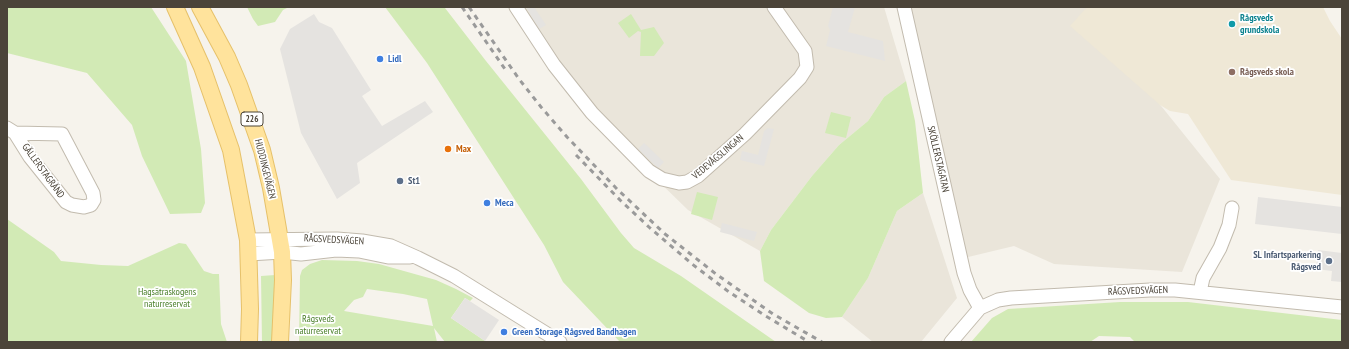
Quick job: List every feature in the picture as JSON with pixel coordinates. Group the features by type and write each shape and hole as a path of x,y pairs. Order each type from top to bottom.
{"main road":[{"path":"174,7 202,67 231,150 249,247 249,342"},
{"name":"HUDDINGEVÄGEN","path":"200,7 227,57 250,113 262,150 271,188 281,245 283,280 280,342"}],"street":[{"name":"VEDEVÅGSLINGAN","path":"516,7 554,65 592,113 649,171 662,179 679,183 687,182 698,176 745,134 802,76 807,67 805,51 774,7"},
{"name":"SKÖLLERSTAGATAN","path":"904,7 964,273 970,290 980,308"},
{"name":"GÄLLERSTAGRÄND","path":"11,131 62,134 93,193 94,200 91,206 84,207 72,205 66,202 11,131"},
{"path":"1200,292 1203,278 1220,248 1229,225 1232,208"},
{"name":"RÅGSVEDSVÄGEN","path":"249,247 281,245 310,239 362,241 391,246 454,276 560,342"},
{"name":"RÅGSVEDSVÄGEN","path":"951,342 980,308 998,300 1011,298 1150,290 1175,290 1342,307"}],"shaded area":[{"path":"519,7 884,7 906,81 884,97 868,121 839,145 812,176 771,230 760,251 688,210 613,137"},
{"path":"526,7 534,7 546,25 539,29"},
{"path":"833,7 855,7 848,32 883,41 885,61 826,46 830,30 828,26"},
{"path":"905,7 1094,7 1087,14 1220,179 1182,272 1054,264 1014,246 964,258"},
{"name":"Rågsveds skola","path":"1087,7 1323,7 1342,39 1342,195 1231,180 1188,114 1170,111 1160,105 1070,26"},
{"path":"314,14 319,22 332,28 371,90 362,96 382,126 425,101 433,112 357,163 360,183 337,199 301,133 280,49 290,29"},
{"path":"768,128 774,129 764,166 740,160 742,151 758,155 764,131"},
{"path":"644,143 664,162 658,168 638,149"},
{"path":"923,193 957,298 921,342 873,342 842,317 868,278 897,211"},
{"path":"1258,197 1342,207 1342,234 1255,224"},
{"path":"722,223 757,232 754,241 720,232"},
{"name":"SL Infartsparkering Rågsved","path":"1318,250 1342,253 1342,282 1331,281 1332,271 1316,269"},
{"path":"465,298 499,320 485,341 451,318"}],"green space":[{"path":"7,7 151,7 186,61 201,149 205,203 201,213 170,214 142,156 132,125 87,73 7,53"},
{"path":"247,7 289,7 283,10 275,22 258,26"},
{"path":"385,7 445,8 634,248 681,276 776,342 620,342 563,282 544,245 427,63"},
{"path":"631,14 641,30 654,27 664,43 654,56 640,56 641,32 638,31 629,38 618,23"},
{"path":"906,81 915,121 923,193 897,211 868,278 842,317 826,318 809,313 764,281 760,251 771,230 812,176 839,145 868,121 884,97"},
{"path":"831,112 851,117 846,138 825,133"},
{"path":"697,192 718,197 712,220 691,214"},
{"name":"Hagsätraskogens naturreservat","path":"7,219 54,252 61,261 128,266 179,243 186,244 204,271 219,274 221,324 227,342 7,342"},
{"name":"Rågsveds naturreservat","path":"322,260 357,261 379,264 436,280 473,298 470,301 465,298 451,318 485,341 445,342 434,328 437,342 299,342 300,276 302,270 310,264","holes":["367,289 427,299 433,326 344,311 354,300 363,297"]},
{"path":"275,275 273,342 262,342 261,276"},
{"path":"1120,302 1188,302 1342,320 1342,342 1135,342 1130,337 1099,336 1090,342 971,342 992,318 1008,309"}],"railway":[{"path":"462,7 507,72"},
{"path":"469,7 519,79 541,107 567,137 617,189 665,234 716,274 773,314 822,342"},
{"path":"576,155 620,200 692,264 729,292 809,342"}],"place":[{"name":"Rågsveds grundskola","path":"1232,24"},
{"name":"Lidl","path":"380,59"},
{"name":"Rågsveds skola","path":"1232,72"},
{"name":"Max","path":"448,149"},
{"name":"St1","path":"400,181"},
{"name":"Meca","path":"487,203"},
{"name":"SL Infartsparkering Rågsved","path":"1329,261"},
{"name":"Green Storage Rågsved Bandhagen","path":"504,332"}]}
